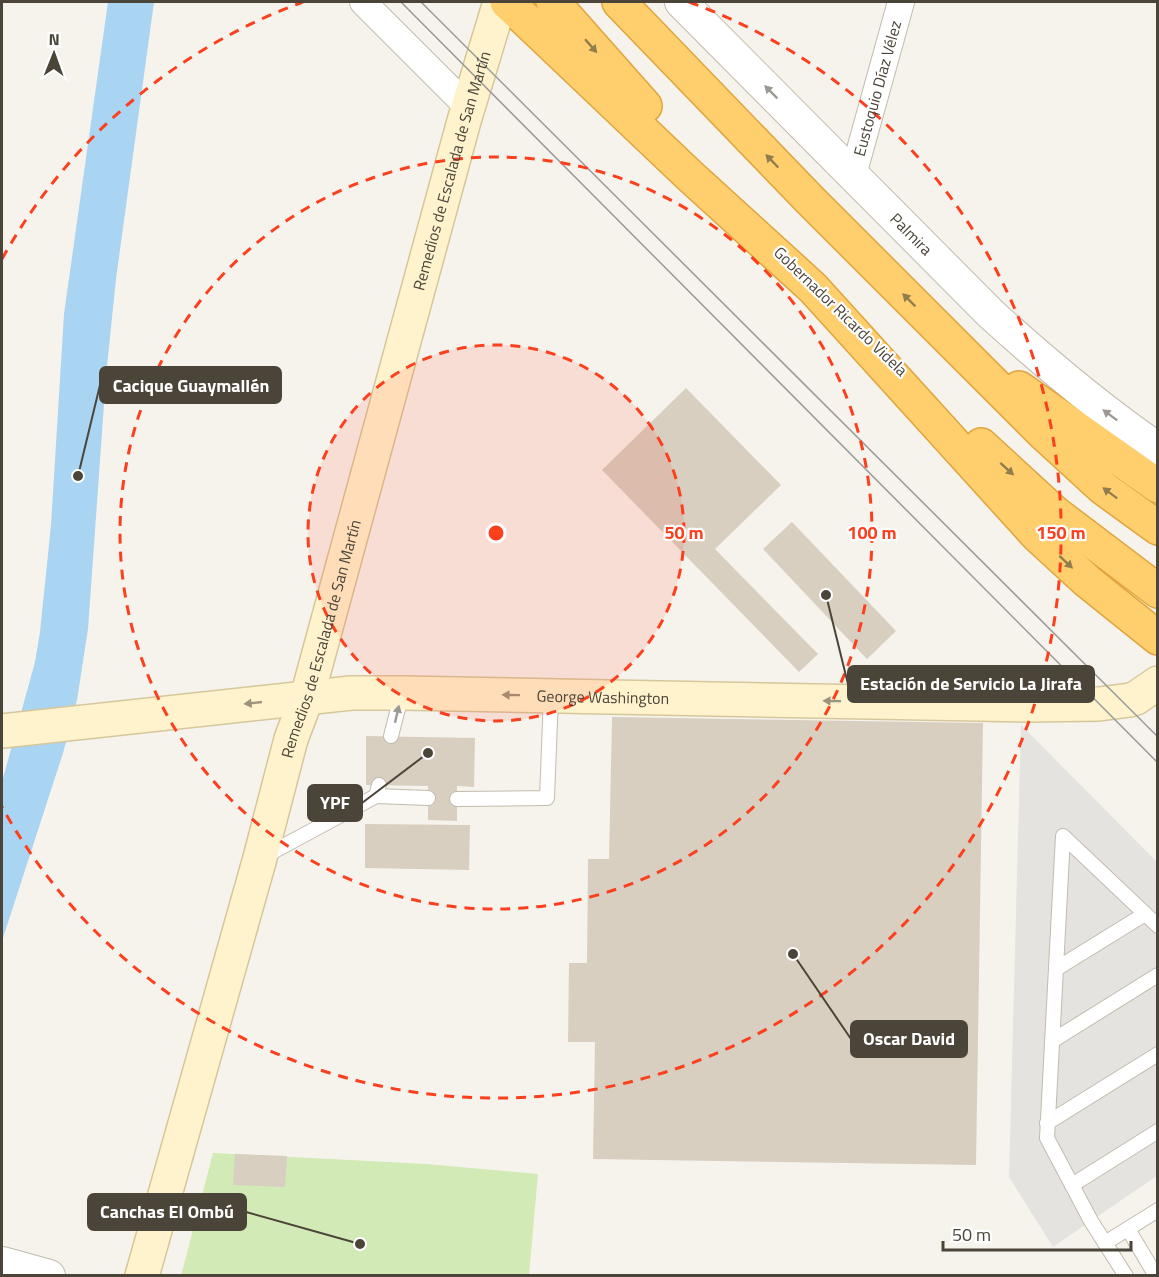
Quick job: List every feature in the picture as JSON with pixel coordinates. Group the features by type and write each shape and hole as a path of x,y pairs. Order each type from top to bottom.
{"highway":[{"path":"507,2 689,175 813,288 1037,535 1087,581 1158,638"},
{"name":"Gobernador Ricardo Videla","path":"553,2 692,160 813,288 1055,513 1158,591"},
{"path":"619,2 943,334 1060,449 1103,488 1158,528"},
{"path":"630,2 679,65"},
{"path":"943,334 1158,486"}],"main road":[{"name":"Remedios de Escalada de San Martín","path":"142,1275 260,858 291,739 307,697 468,107 500,2"},
{"name":"George Washington","path":"33,727 351,693 1026,705 1099,704 1150,696"}],"street":[{"path":"363,2 468,107"},
{"name":"Palmira","path":"681,2 991,314 1108,414 1158,449"},
{"name":"Eustoquio Díaz Vélez","path":"854,175 901,2"},
{"path":"2,1263 49,1275"}],"lane":[{"path":"392,736 402,693"},
{"path":"457,799 547,798 551,696"},
{"path":"260,858 378,790 428,798"},
{"path":"1126,1275 1105,1243 1047,1138 1064,836 1158,926"},
{"path":"1056,969 1144,914"},
{"path":"1052,1041 1158,975"},
{"path":"1047,1123 1158,1054"},
{"path":"1072,1185 1158,1131"},
{"path":"1105,1243 1158,1210"},
{"path":"1128,1229 1156,1275"}],"green space":[{"path":"213,1153 426,1164 538,1174 529,1275 181,1276"}],"shaded area":[{"path":"1021,725 1157,862 1158,1175 1053,1247 1009,1177"}],"water":[{"path":"108,2 154,2 116,279 106,376 88,629 77,700 63,753 2,941 2,782 35,662 40,632 51,525 64,314"}],"building":[{"path":"686,388 781,485 715,549 818,654 799,672 602,470"},
{"path":"792,522 896,631 867,659 763,549"},
{"path":"612,717 983,723 976,1165 593,1159 595,1042 568,1042 569,963 587,963 588,859 609,859"},
{"path":"366,736 475,738 474,787 457,786 457,821 428,820 428,786 366,785"},
{"path":"365,824 470,825 469,870 365,868"},
{"path":"235,1154 287,1156 285,1187 233,1185"}],"tram line":[{"path":"401,2 1158,763"},
{"path":"421,2 1158,737"}],"place":[{"name":"Cacique Guaymallén","path":"78,476"},
{"name":"Estación de Servicio La Jirafa","path":"826,595"},
{"name":"YPF","path":"428,753"},
{"name":"Oscar David","path":"793,954"},
{"name":"Canchas El Ombú","path":"360,1244"}]}
